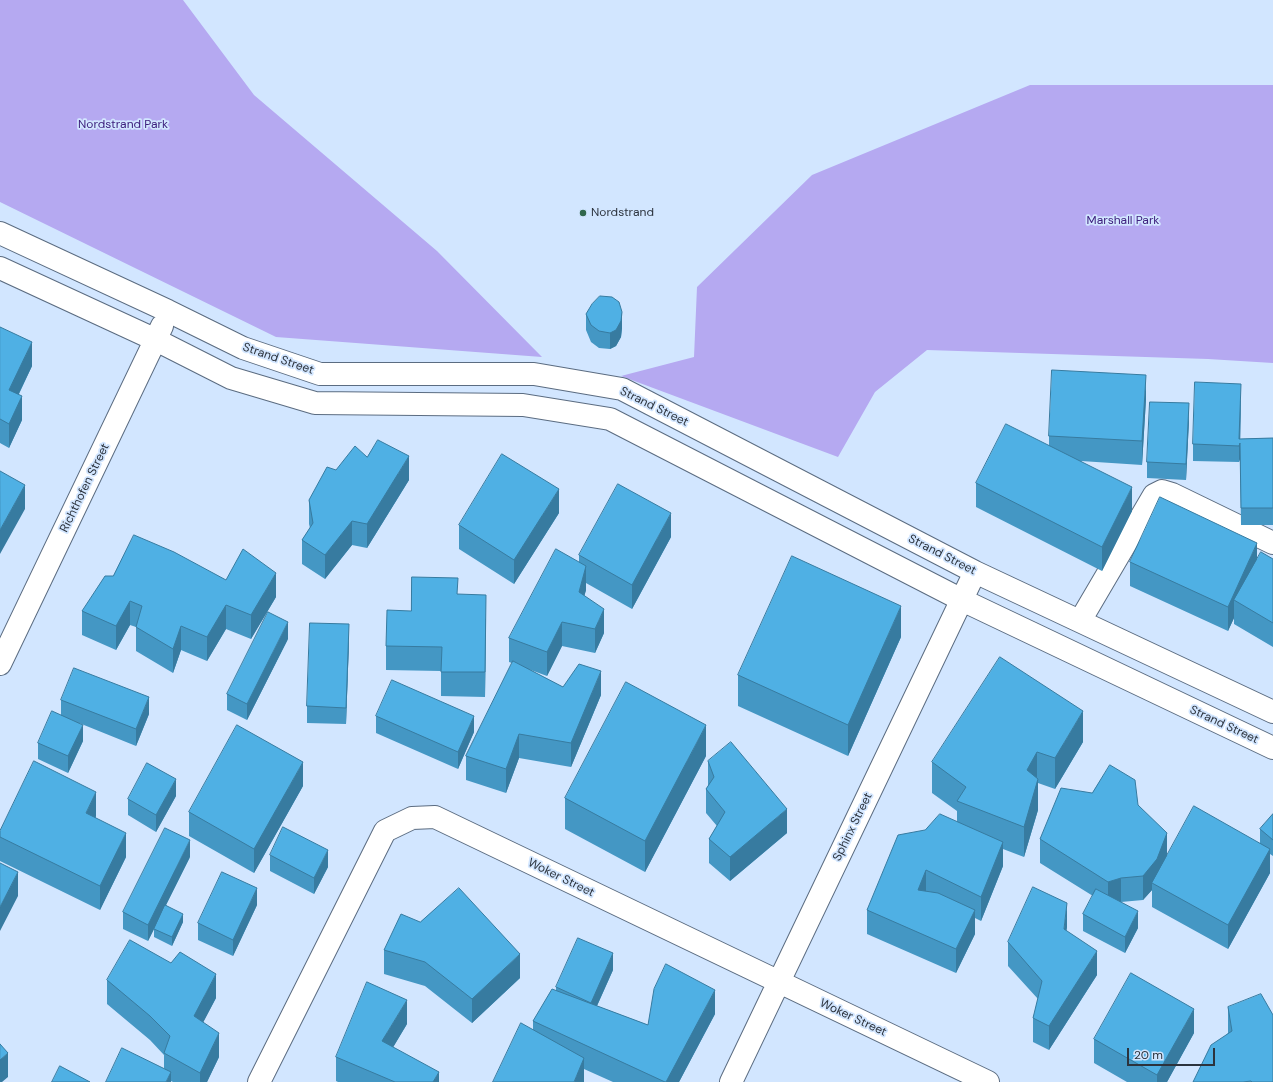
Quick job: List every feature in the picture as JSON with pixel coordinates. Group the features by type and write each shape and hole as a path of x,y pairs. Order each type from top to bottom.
{"street":[{"name":"Strand Street","path":"0,233 168,311 243,348 320,374 534,374 622,389 976,572 1273,712"},
{"name":"Strand Street","path":"0,268 156,340 231,378 314,403 523,405 610,420 962,600 1273,748"},
{"name":"Richthofen Street","path":"0,664 156,340 168,311"},
{"path":"1080,621 1154,495 1162,491 1172,494 1273,543"},
{"name":"Sphinx Street","path":"731,1082 976,572"},
{"name":"Woker Street","path":"259,1082 385,831 412,818 435,817 988,1082"}],"green space":[{"name":"Nordstrand Park","path":"0,0 183,0 254,95 437,251 542,357 276,337 0,202"},
{"name":"Marshall Park","path":"1030,85 1273,85 1273,363 1208,359 927,350 875,392 838,457 621,376 694,357 697,287 812,175"}],"building":[{"path":"600,296 612,297 619,302 622,312 621,321 616,330 610,333 599,331 591,325 586,314 592,304"},
{"path":"0,327 32,342 9,390 22,396 9,424 0,419"},
{"path":"1052,370 1146,375 1142,441 1049,436"},
{"path":"1195,382 1241,384 1239,439 1273,438 1273,508 1241,508 1240,443 1239,446 1193,444"},
{"path":"1150,402 1189,403 1186,464 1147,462"},
{"path":"1006,424 1132,487 1102,547 976,483"},
{"path":"378,440 409,456 367,524 352,521 325,555 302,540 313,523 309,500 327,467 336,470 355,446 367,457"},
{"path":"502,454 559,489 514,560 459,525"},
{"path":"0,471 25,485 0,530"},
{"path":"618,484 671,513 632,585 579,555"},
{"path":"1160,497 1257,543 1228,607 1130,562"},
{"path":"134,535 174,552 226,580 243,549 276,573 251,615 226,605 207,637 181,626 173,649 136,627 142,606 130,601 116,626 82,611 105,576 113,576"},
{"path":"556,549 586,566 579,592 604,609 595,629 562,622 547,652 509,638"},
{"path":"1261,552 1273,559 1273,623 1234,600"},
{"path":"792,556 901,606 848,725 738,675"},
{"path":"412,577 458,578 457,594 486,595 485,672 441,672 442,647 386,646 387,610 411,611"},
{"path":"268,612 288,622 247,704 227,694"},
{"path":"310,623 349,624 346,708 307,706"},
{"path":"1000,657 1083,711 1055,758 1037,752 1027,770 1038,779 1024,827 957,801 966,787 932,762"},
{"path":"513,661 563,687 579,664 601,671 571,743 519,734 506,769 466,756"},
{"path":"74,668 149,697 136,729 61,700"},
{"path":"392,680 474,716 458,752 376,716"},
{"path":"626,682 706,725 645,841 565,798"},
{"path":"52,711 83,725 68,756 38,743"},
{"path":"237,725 303,762 254,849 189,812"},
{"path":"731,742 787,809 730,857 709,839 725,812 706,789 714,777 708,761"},
{"path":"34,761 96,792 86,813 126,833 100,886 0,837 0,831"},
{"path":"147,763 176,779 156,815 128,799"},
{"path":"1110,765 1135,780 1138,805 1167,833 1157,859 1143,876 1121,878 1108,882 1040,839 1061,788 1092,793"},
{"path":"1194,806 1270,849 1228,925 1152,883"},
{"path":"940,814 1003,842 981,897 926,870 918,890 938,893 975,910 956,949 867,910 898,835 925,830"},
{"path":"1273,814 1273,840 1260,829"},
{"path":"283,827 328,850 314,878 270,855"},
{"path":"165,828 190,840 148,925 123,912"},
{"path":"0,863 18,872 0,907"},
{"path":"222,872 257,888 233,940 198,923"},
{"path":"1033,887 1067,903 1064,929 1097,951 1049,1026 1033,1018 1042,981 1008,942"},
{"path":"459,888 520,954 472,999 425,962 384,950 401,914 420,922"},
{"path":"1096,889 1138,911 1125,937 1083,914"},
{"path":"165,905 183,914 172,937 154,929"},
{"path":"578,938 613,953 591,1003 556,987"},
{"path":"130,940 171,963 180,952 216,974 194,1016 219,1033 200,1073 164,1053 170,1036 150,1016 107,980"},
{"path":"666,964 715,990 666,1082 533,1021 552,989 648,1025 654,989"},
{"path":"1131,973 1194,1009 1157,1075 1094,1039"},
{"path":"367,982 407,1000 382,1041 439,1072 433,1082 395,1082 336,1057"},
{"path":"1261,994 1273,1015 1273,1082 1193,1082 1211,1045 1232,1031 1228,1007"},
{"path":"521,1023 584,1058 574,1082 493,1082"},
{"path":"0,1044 8,1053 0,1060"},
{"path":"122,1048 171,1072 166,1082 106,1082"},
{"path":"60,1066 90,1082 52,1082"}],"place":[{"name":"Nordstrand","path":"583,213"}]}
